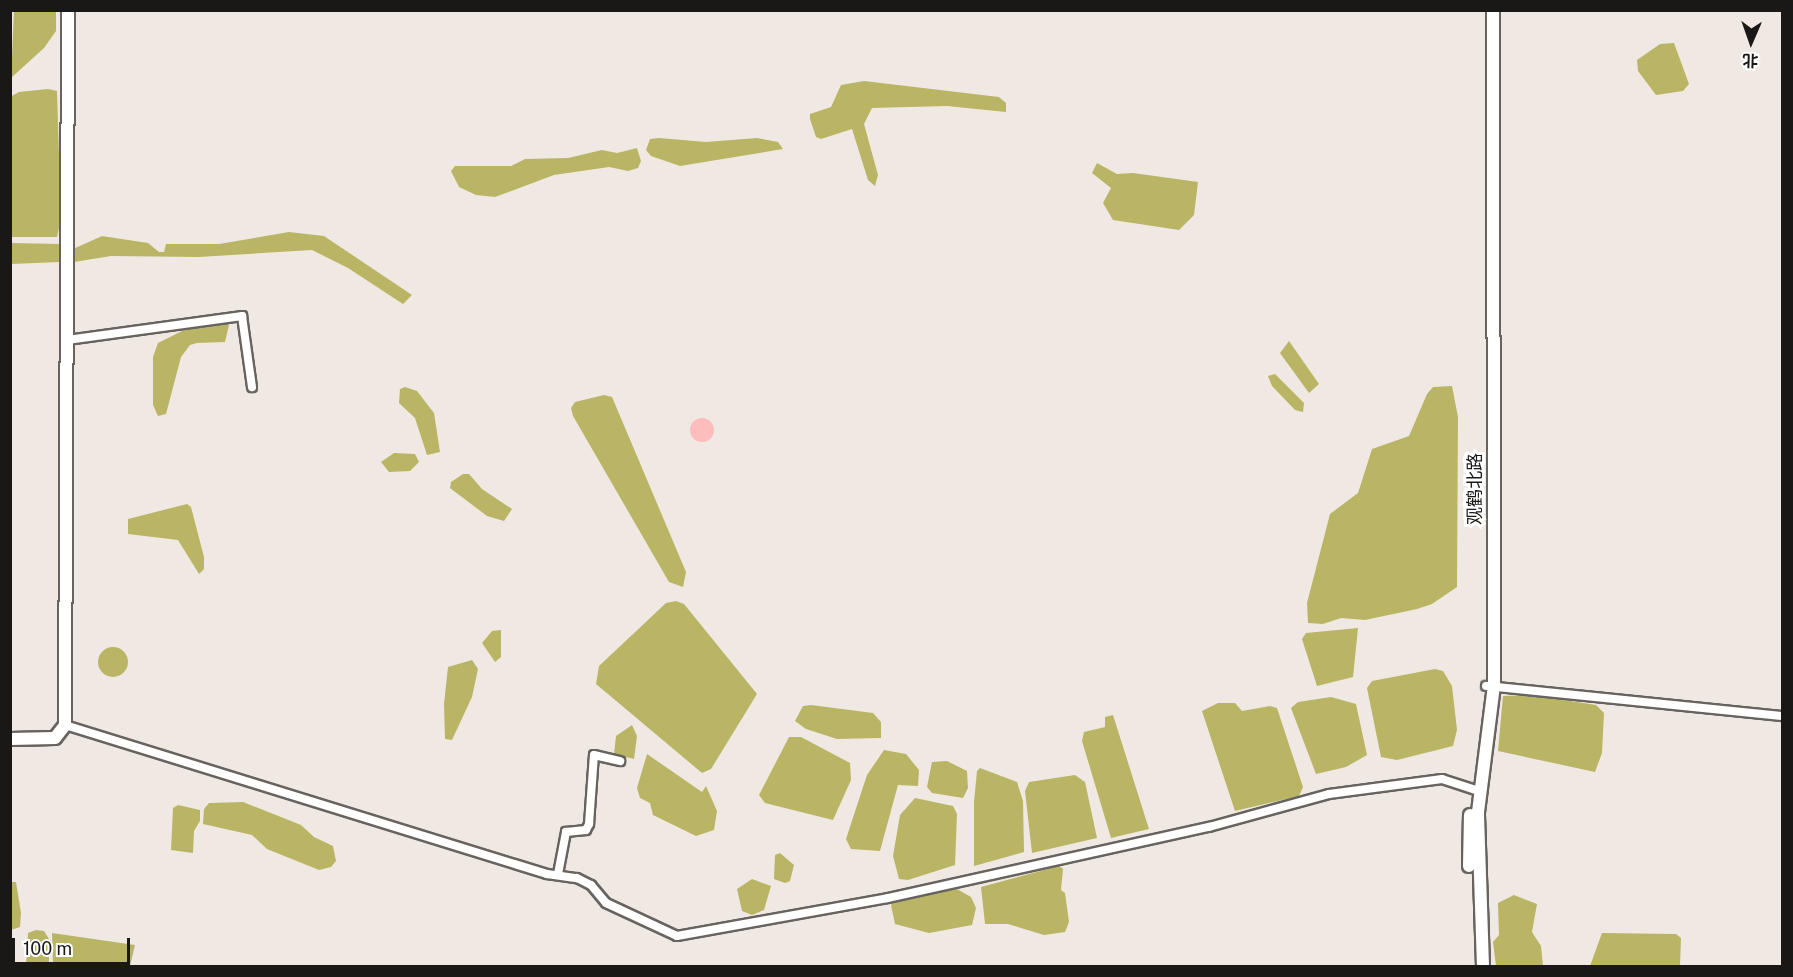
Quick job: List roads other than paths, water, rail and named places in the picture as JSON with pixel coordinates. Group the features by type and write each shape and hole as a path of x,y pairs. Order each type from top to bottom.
{"street":[{"path":"10,739 55,738 66,725 68,10"},
{"name":"观鹤北路","path":"1485,10 1490,686"},
{"name":"观鹤北路","path":"1475,966 1470,876 1476,790 1490,686 1493,10"},
{"path":"67,340 242,316 252,387"},
{"path":"1490,686 1782,716"},
{"path":"66,725 591,885 606,903 677,936 888,898 1209,828 1329,794 1442,779 1476,790"},
{"path":"558,874 566,832 586,830 589,824 594,755 620,761"},
{"name":"观鹤北路","path":"1476,790 1483,966"}]}
